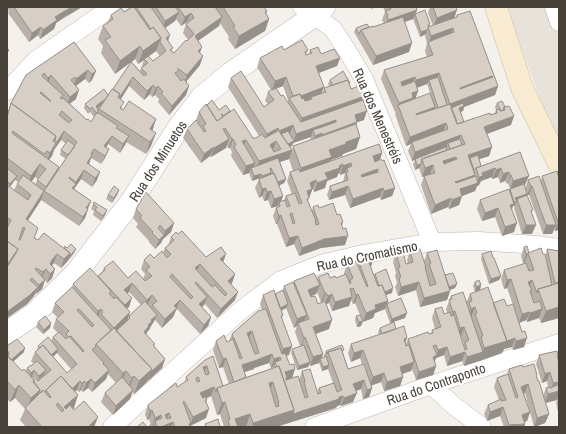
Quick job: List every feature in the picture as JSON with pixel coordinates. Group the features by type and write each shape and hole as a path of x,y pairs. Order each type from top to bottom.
{"main road":[{"path":"496,7 522,88 559,164"}],"street":[{"path":"7,91 36,60 112,7"},
{"path":"554,7 559,22"},
{"name":"Rua dos Menestréis","path":"313,10 333,30 364,79 432,242"},
{"name":"Rua dos Minuetos","path":"7,333 34,314 76,273 131,202 179,127 202,97 313,10"},
{"name":"Rua do Cromatismo","path":"112,427 240,311 281,280 321,264 363,254 432,242 479,241 559,248"},
{"name":"Rua do Contraponto","path":"314,427 431,385 559,343"},
{"path":"431,385 453,405 482,427"}],"shaded area":[{"path":"507,7 559,7 559,140 541,102"}],"building":[{"path":"14,7 70,8 55,17 57,20 43,30 41,27 32,33"},
{"path":"134,7 150,30 153,27 161,38 143,51 140,46 120,61 105,40 111,37 103,26 113,19 111,15 121,8 124,12"},
{"path":"136,7 151,7 170,35 166,38 173,48 170,50 174,53 194,34 186,24 194,18 191,13 185,17 178,7 215,7 222,17 195,36 202,47 198,51 203,56 187,75 177,68 179,70 175,73 181,81 184,79 189,86 172,106 161,93 163,92 158,86 156,88 153,85 147,91 133,77 119,98 118,97 120,94 113,89 131,62 144,76 147,74 141,68 148,63 144,59 148,56 153,61 166,51 160,42 161,38 153,27 151,29"},
{"path":"156,7 175,7 179,12 165,21"},
{"path":"223,7 264,7 267,11 265,12 269,19 239,36 233,27 235,26"},
{"path":"390,7 416,7 417,10 388,20 386,11 391,9"},
{"path":"433,7 456,7 457,10 437,18"},
{"path":"425,10 430,24 428,25 429,27 427,30 421,32 415,14"},
{"path":"470,11 498,86 450,104 439,73 416,80 415,77 401,82 402,86 415,81 418,91 412,93 413,98 399,103 384,70 433,55 428,42 454,32 453,28 431,36 428,27","holes":["492,76 493,77 460,89 460,88"]},
{"path":"403,17 412,43 376,56 361,30"},
{"path":"367,24 369,27 361,30 359,34 356,28"},
{"path":"302,40 308,50 305,52 306,55 312,53 310,50 318,47 321,54 334,49 340,58 316,66 324,87 301,96 300,94 293,96 286,77 275,81 260,58 282,46 284,50"},
{"path":"74,42 96,71 92,74 88,70 76,79 75,77 71,80 79,90 70,97 51,75 48,78 44,73 42,76 63,95 60,98 63,98 87,120 88,119 91,122 97,112 118,126 116,128 129,136 123,144 112,136 104,146 109,149 105,156 94,149 87,163 100,172 95,178 84,170 76,182 69,177 76,184 72,188 91,201 86,208 88,209 83,217 44,191 77,142 64,131 57,142 55,140 56,136 11,103 26,75","holes":["41,92 51,101 40,93","62,111 72,120 69,123 59,115"]},
{"path":"241,71 264,107 274,100 268,92 276,88 281,96 283,95 301,122 363,100 367,111 355,115 357,122 322,135 322,133 315,136 313,130 336,122 336,120 296,134 293,125 279,131 292,150 259,161 246,140 242,141 255,163 246,166 234,147 236,145 233,139 225,128 223,129 229,139 204,154 187,129 196,120 204,132 206,131 203,126 206,124 199,112 206,104 217,121 234,109 253,138 256,138 262,134 265,138 279,130 278,128 267,134 231,78","holes":["276,141 281,149 274,152 270,145"]},
{"path":"343,71 350,83 348,80 333,85 330,80"},
{"path":"438,77 447,105 438,108 429,80"},
{"path":"348,80 351,89 359,86 365,96 302,118 289,98 300,94 302,99 304,98 305,101 312,99 311,97 326,92 324,88"},
{"path":"104,89 108,95 104,101 96,106 98,110 97,114 92,107 90,109 85,104"},
{"path":"112,89 120,94 118,97 124,102 120,108 123,110 129,101 156,119 150,129 156,133 150,142 99,109"},
{"path":"430,93 435,107 416,115 450,104 457,124 490,113 490,115 497,113 496,110 505,110 504,107 509,106 514,116 484,127 492,147 468,155 475,175 455,182 456,183 476,176 478,183 460,189 462,196 452,200 451,198 435,205 424,176 435,173 434,167 433,165 425,168 422,159 465,144 461,135 415,152 412,142 448,129 446,123 410,137 398,105","holes":["456,157 457,159 444,164 443,161"]},
{"path":"212,100 219,110 226,105 230,111 223,116 221,114 223,117 217,121 207,105"},
{"path":"502,101 505,107 501,111 497,103"},
{"path":"11,103 56,136 53,141 56,143 50,153 47,151 44,154 13,131 12,133 59,167 46,187 37,180 46,169 40,164 31,176 7,158 7,117"},
{"path":"463,103 464,106 459,108 464,122 457,124 451,108"},
{"path":"356,124 360,137 329,150 332,157 301,168 293,146"},
{"path":"288,131 294,141 288,144 281,134"},
{"path":"460,139 462,145 450,149 448,143"},
{"path":"68,140 75,146 68,155 61,150"},
{"path":"379,144 382,153 373,156 375,162 381,159 382,161 384,160 395,188 384,191 383,188 353,199 348,186 332,192 330,186 348,180 346,172 348,172 347,168 352,166 351,163 343,166 343,164 339,166 340,168 325,173 328,179 317,183 316,180 310,183 312,189 307,191 309,198 307,199 316,221 316,225 319,224 313,207 318,205 319,208 333,203 337,215 340,214 343,222 341,223 343,229 346,228 348,236 324,239 302,248 298,236 289,238 281,215 279,216 276,208 280,206 279,202 285,200 287,207 290,206 286,196 295,193 299,204 302,203 290,172 299,169 300,172","holes":["378,169 378,172 362,177 361,175","292,213 295,223 293,224 290,214"]},
{"path":"446,147 447,150 422,159 421,164 417,165 415,159"},
{"path":"520,152 529,176 513,181 509,172 503,174 501,168 496,170 495,168 482,173 483,176 479,177 476,168"},
{"path":"478,155 481,166 474,170 470,158"},
{"path":"278,158 286,179 278,182 271,168 271,173 262,176 261,174 254,176 251,168"},
{"path":"7,168 17,176 10,184 7,181"},
{"path":"557,171 559,178 559,222 542,176"},
{"path":"274,173 283,196 274,199 271,191 267,192 266,188 262,189 259,179"},
{"path":"23,175 44,191 26,219 38,228 34,238 38,240 44,233 70,253 64,259 57,254 50,264 55,269 50,274 46,269 43,272 36,268 35,269 45,280 39,285 32,278 30,280 38,287 30,295 7,312 7,267 18,249 7,241 7,228 11,220 7,217 7,185 28,200 31,195 17,184","holes":["23,227 25,228 20,240 19,240"]},
{"path":"539,176 556,225 546,225 532,186 528,180"},
{"path":"524,184 527,194 515,198 517,201 514,202 510,189"},
{"path":"114,186 119,190 114,198 108,195"},
{"path":"509,189 514,204 510,205 517,223 505,227 498,208 485,213 480,200"},
{"path":"146,192 174,223 165,231 160,225 158,228 164,235 159,240 140,218 142,216 136,209"},
{"path":"527,195 533,210 531,211 536,225 526,225 517,199"},
{"path":"94,202 107,210 103,216 95,210 97,207 93,204"},
{"path":"182,231 206,257 221,247 226,254 220,259 235,274 228,281 238,292 221,309 196,282 195,283 207,297 199,304 211,317 204,325 180,300 174,306 177,308 165,319 152,305 157,301 152,295 147,300 132,283 124,290 132,298 125,305 98,276 105,270 104,268 113,261 128,278 136,271 145,281 152,276 146,270 150,267 144,260 150,254 154,258 162,251 167,258 171,254 165,248 174,240 171,237 176,232 178,234","holes":["200,264 227,294 225,296 215,285 212,287 195,268","172,274 193,297 191,299 170,277"]},
{"path":"7,241 18,249 7,265"},
{"path":"71,244 76,249 69,257 70,253 64,248 65,246 67,248"},
{"path":"527,246 529,253 526,254 524,247"},
{"path":"541,248 543,254 545,254 552,285 538,289 537,293 532,280 528,282 532,291 530,291 534,303 540,301 542,309 522,314 511,279 507,280 504,270 526,263 529,271 534,270 528,253"},
{"path":"420,249 430,286 436,284 427,253 437,250 450,291 424,298 419,282 401,287 399,278 401,277 398,268 400,267 396,253 403,252 406,264 413,262 410,251"},
{"path":"547,249 559,251 559,282 555,283"},
{"path":"491,251 501,276 491,279 482,254"},
{"path":"372,258 373,261 369,263 378,286 382,285 388,301 375,305 376,309 366,313 358,294 356,295 353,288 350,289 352,297 335,302 332,294 328,296 325,293 318,277 328,273 330,278 335,276 336,278 346,274 350,284 350,280 353,278 347,264 356,261 367,287 368,286 358,260"},
{"path":"90,268 111,291 109,293 114,299 116,297 130,312 114,328 101,314 103,312 101,309 98,311 73,284"},
{"path":"386,269 393,288 385,292 382,285 379,286 375,274"},
{"path":"314,273 320,285 308,290 311,297 315,296 318,304 325,301 332,320 313,327 323,354 313,357 298,323 309,319 294,281"},
{"path":"453,273 457,284 449,287 445,275"},
{"path":"479,280 481,285 476,287 475,282"},
{"path":"293,282 307,315 297,319 284,286"},
{"path":"559,283 559,307 546,311 538,289"},
{"path":"72,287 111,330 96,344 92,350 109,370 95,383 91,379 86,383 84,381 82,384 80,381 72,389 61,376 45,392 43,390 41,393 31,377 33,376 38,381 51,370 35,352 43,345 67,373 77,364 53,337 59,332 66,339 68,336 66,334 69,331 56,319 64,312 55,303","holes":["79,309 94,325 92,327 77,310","71,336 84,351 83,352 70,337"]},
{"path":"488,287 507,341 484,348 481,337 483,336 475,314 477,313 475,307 471,309 469,302 472,301 470,294"},
{"path":"274,290 283,315 281,316 292,346 283,349 263,295"},
{"path":"283,290 288,304 280,308 275,294"},
{"path":"463,292 483,352 467,357 465,352 450,357 447,347 438,350 436,345 433,346 437,355 433,357 436,366 419,372 408,339 428,332 429,334 433,333 432,330 441,327 435,309 442,307 444,314 450,312 451,316 454,315 465,350 467,349 465,342 469,340 464,327 460,328 455,311 453,312 449,300 452,299 451,296"},
{"path":"401,298 407,313 392,319 387,305 388,303"},
{"path":"504,299 507,306 513,304 522,332 525,331 527,338 516,341 515,338 507,341 493,303"},
{"path":"145,301 157,315 151,320 152,321 144,332 155,344 153,345 165,359 151,372 152,369 116,331"},
{"path":"266,309 282,354 285,353 290,365 294,364 295,369 285,372 287,377 286,380 298,376 305,398 308,397 302,371 310,369 318,394 321,393 319,388 334,383 337,392 342,390 328,352 341,348 348,369 364,364 372,388 367,390 364,380 353,384 357,393 344,398 343,396 339,397 339,399 293,414 294,410 279,366 277,367 275,362 281,360 280,357 274,359 272,354 242,365 246,377 234,382 226,358 223,359 216,341 224,335 227,342 233,339 240,359 242,358 232,334 258,311","holes":["252,331 259,353 255,354 247,333"]},
{"path":"360,315 363,321 359,322 356,316"},
{"path":"45,316 51,323 44,330 38,322"},
{"path":"394,322 396,329 382,334 380,328"},
{"path":"404,326 407,338 404,339 406,346 409,345 414,362 400,367 403,377 387,382 384,373 373,377 363,350 354,353 351,344"},
{"path":"114,328 152,369 139,381 134,376 132,378 126,371 123,373 96,344"},
{"path":"48,337 58,349 51,355 43,345 40,348 38,346"},
{"path":"17,339 25,348 11,360 8,356 9,353 7,346"},
{"path":"304,345 310,362 299,366 292,349"},
{"path":"342,345 344,350 342,351 341,348 328,352 327,354 326,351"},
{"path":"557,351 559,363 559,391 548,394 546,388 552,388 558,385 557,382 553,383 550,372 545,374 539,355"},
{"path":"7,355 22,371 24,369 34,380 33,382 40,390 31,398 19,385 15,390 7,381"},
{"path":"213,356 223,386 217,388 216,392 214,387 200,393 203,398 206,397 207,399 205,400 209,409 193,417 184,401 183,402 191,423 189,424 190,427 175,427 173,422 157,427 155,421 162,418 161,415 155,418 148,405 176,383 177,387 188,380 186,377 205,360","holes":["207,366 209,374 206,375 203,367","198,377 200,381 197,382 196,378","169,413 171,418 167,419 165,415"]},
{"path":"326,356 329,365 323,367 320,359"},
{"path":"37,361 46,370 39,376 34,370 31,373 27,368"},
{"path":"534,364 536,376 539,381 549,414 537,418 528,384 521,387 530,412 522,415 525,424 509,425 503,407 490,412 488,405 501,399 501,401 506,400 497,378 508,374 516,398 518,397 509,369 522,365 523,367"},
{"path":"279,366 294,410 253,423 250,414 235,419 238,427 230,427 228,420 230,419 225,402 222,403 217,388","holes":["273,382 279,406 276,407 269,383"]},
{"path":"61,376 78,395 64,407 66,409 70,405 74,410 84,401 98,417 88,427 42,427 25,408 43,390 50,398 51,397 46,390","holes":["58,403 64,410 62,412 56,405"]},
{"path":"122,377 133,390 116,406 105,393"},
{"path":"218,419 220,427 206,427 205,424"},
{"path":"143,422 147,427 137,427"},
{"path":"152,424 155,427 148,427"}]}
